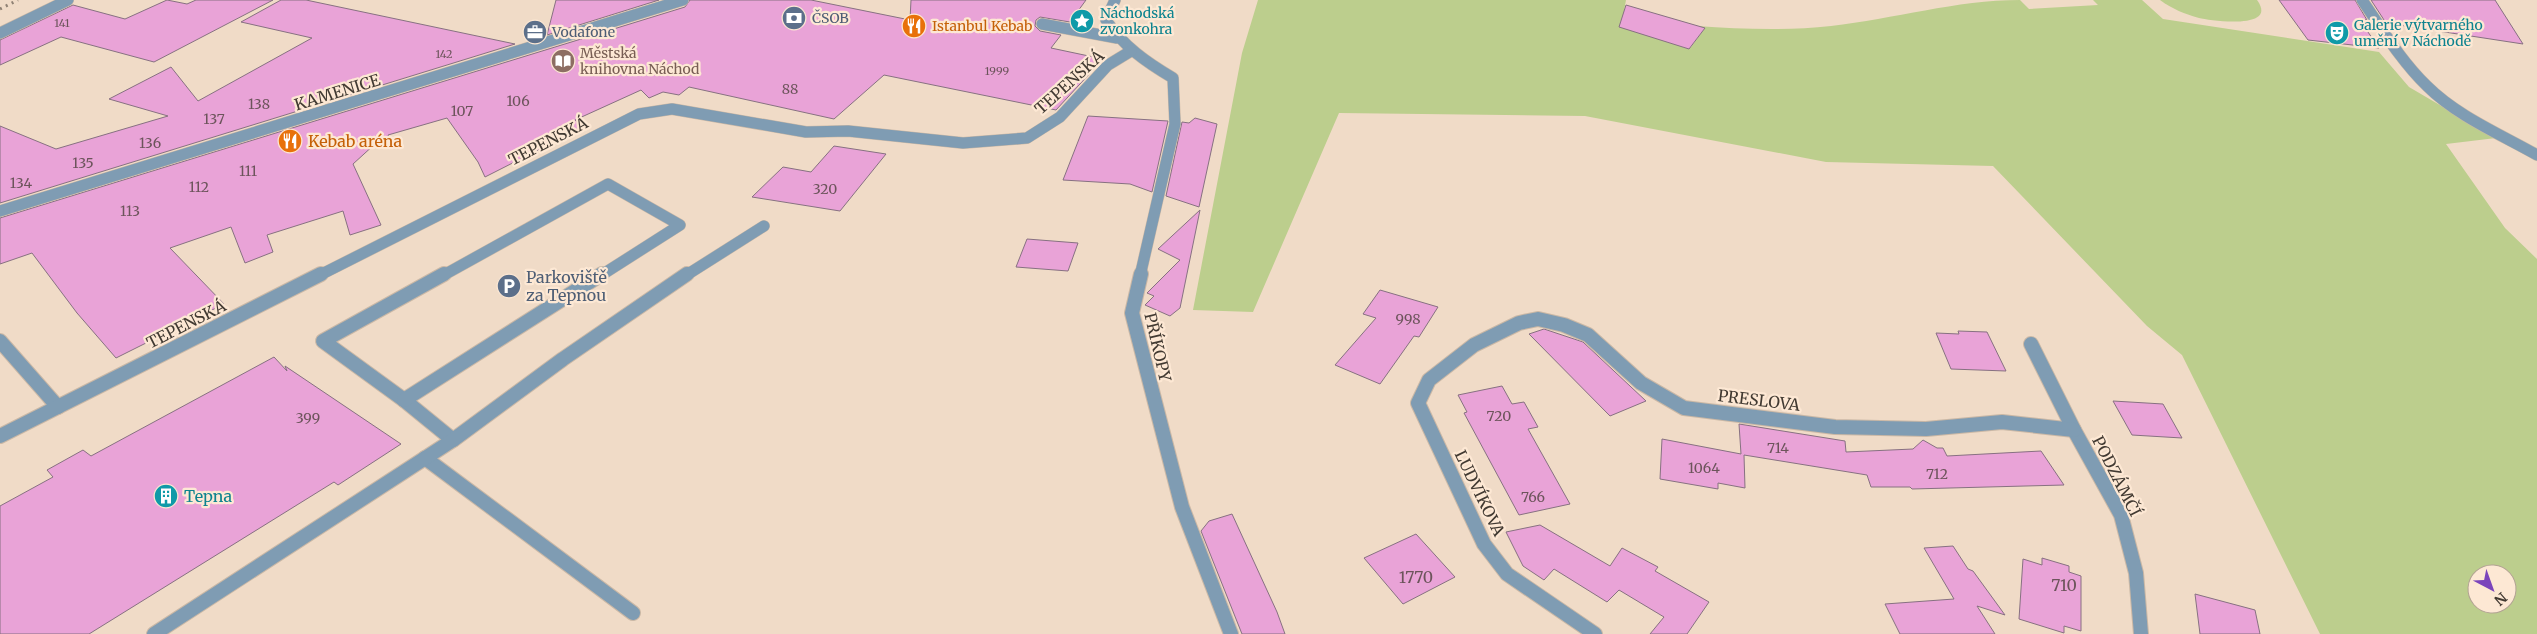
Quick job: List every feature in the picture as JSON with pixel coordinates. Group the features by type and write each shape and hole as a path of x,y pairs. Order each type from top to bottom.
{"street":[{"path":"0,32 68,0"},
{"name":"KAMENICE","path":"0,211 683,0"},
{"path":"1116,0 1106,20 1117,38 1131,51"},
{"path":"2362,0 2403,57 2427,86 2447,102 2537,156"},
{"path":"1042,24 1117,38"},
{"name":"TEPENSKÁ","path":"0,436 639,114 672,109 806,132 848,131 963,143 1028,138 1060,117 1108,66 1131,51"},
{"name":"PŘÍKOPY","path":"1131,51 1173,78 1175,124 1132,313 1182,507 1231,634"},
{"path":"404,400 680,225 608,184 323,341 404,400 453,440"},
{"path":"154,634 453,440 696,268 764,226"},
{"name":"PRESLOVA","path":"1474,345 1519,323 1538,319 1564,325 1588,335 1642,383 1684,408 1835,427 1926,430 2002,422 2074,430"},
{"path":"0,342 58,407"},
{"name":"PODZÁMČÍ","path":"2031,344 2074,430 2121,514 2136,573 2141,634"},
{"name":"LUDVÍKOVA","path":"1474,345 1429,380 1418,403 1484,544 1507,574 1595,634"},
{"path":"425,458 634,613"}],"green space":[{"path":"1258,0 1626,0 1624,11 1653,21 1651,35 1685,48 1691,47 1705,28 1697,26 1797,29 1855,23 1972,3 2020,0 2029,9 2098,5 2093,0 2142,0 2163,19 2379,52 2409,87 2496,138 2446,144 2505,228 2537,259 2537,634 2320,634 2182,355 2147,326 1993,166 1826,162 1585,116 1339,113 1253,312 1193,310 1242,53"},
{"path":"2160,0 2257,0 2261,10 2259,16 2251,20 2216,21 2189,15 2174,9"}],"building":[{"path":"167,0 187,4 196,0 273,0 154,62 61,37 0,65 0,40 73,5 125,19"},
{"path":"281,0 306,0 515,44 0,203 0,126 56,149 168,116 109,99 171,67 198,101 312,38 241,22"},
{"path":"556,0 659,0 547,35"},
{"path":"690,0 811,0 910,20 911,0 1086,0 1070,22 1040,17 1036,20 1035,26 1040,31 1061,35 1051,48 1103,59 1056,110 884,75 834,119 689,87 679,95 663,92 649,98 641,90 575,120 587,128 556,141 485,177 478,162 447,118 388,135 390,139 375,144 353,164 381,225 350,235 343,211 267,235 273,252 245,263 231,227 170,248 224,304 116,358 77,313 32,253 0,264 0,218 685,7"},
{"path":"2279,0 2355,0 2367,20 2359,19 2379,48 2308,40"},
{"path":"2371,0 2495,0 2523,44 2386,23"},
{"path":"1626,5 1705,28 1689,49 1619,27"},
{"path":"1088,116 1168,121 1152,192 1130,184 1063,180"},
{"path":"1195,118 1217,124 1199,207 1166,196 1182,122 1189,123"},
{"path":"834,146 886,154 840,211 752,197 783,167 811,172"},
{"path":"1200,210 1180,308 1170,316 1145,305 1154,296 1147,293 1180,260 1158,249"},
{"path":"1027,239 1078,243 1068,271 1016,267"},
{"path":"1380,290 1438,307 1419,337 1414,336 1380,384 1335,365 1376,318 1363,314"},
{"path":"1544,329 1583,342 1646,401 1610,416 1529,334"},
{"path":"1958,331 1987,332 2006,371 1951,369 1936,333 1959,334"},
{"name":"Tepna","path":"274,357 287,371 285,366 401,444 338,485 334,482 89,634 0,634 0,506 53,477 47,470 83,450 91,456"},
{"path":"1502,386 1512,404 1524,402 1538,427 1528,429 1570,504 1519,515 1464,413 1467,412 1458,395"},
{"path":"2113,401 2163,404 2182,438 2132,435"},
{"path":"1739,424 1845,441 1846,452 1913,449 1923,440 1937,448 1943,448 1947,456 2041,451 2064,485 1912,489 1910,487 1871,487 1867,475 1744,455 1745,488 1718,483 1718,489 1660,479 1662,439 1741,454"},
{"path":"1232,514 1277,612 1285,634 1242,634 1201,531 1209,521"},
{"path":"1540,525 1610,566 1622,548 1658,567 1655,571 1709,602 1687,634 1650,634 1664,617 1619,590 1607,602 1554,569 1544,580 1523,566 1506,532"},
{"path":"1416,534 1455,577 1403,604 1364,558"},
{"path":"1953,546 1968,569 1973,571 2005,615 1977,606 1995,634 1900,634 1885,604 1954,599 1924,548"},
{"path":"2042,558 2069,566 2069,572 2081,576 2081,631 2064,626 2064,633 2019,619 2023,559 2042,565"},
{"path":"2195,594 2255,610 2260,634 2200,634"}],"railway":[{"path":"0,9 18,0"}],"place":[{"name":"ČSOB","path":"794,18"},
{"name":"Náchodská zvonkohra","path":"1082,21"},
{"name":"Istanbul Kebab","path":"914,26"},
{"name":"Vodafone","path":"535,32"},
{"name":"Galerie výtvarného umění v Náchodě","path":"2337,33"},
{"name":"Městská knihovna Náchod","path":"563,61"},
{"name":"Kebab aréna","path":"290,141"},
{"name":"Parkoviště za Tepnou","path":"509,286"},
{"name":"Tepna","path":"166,496"}]}
